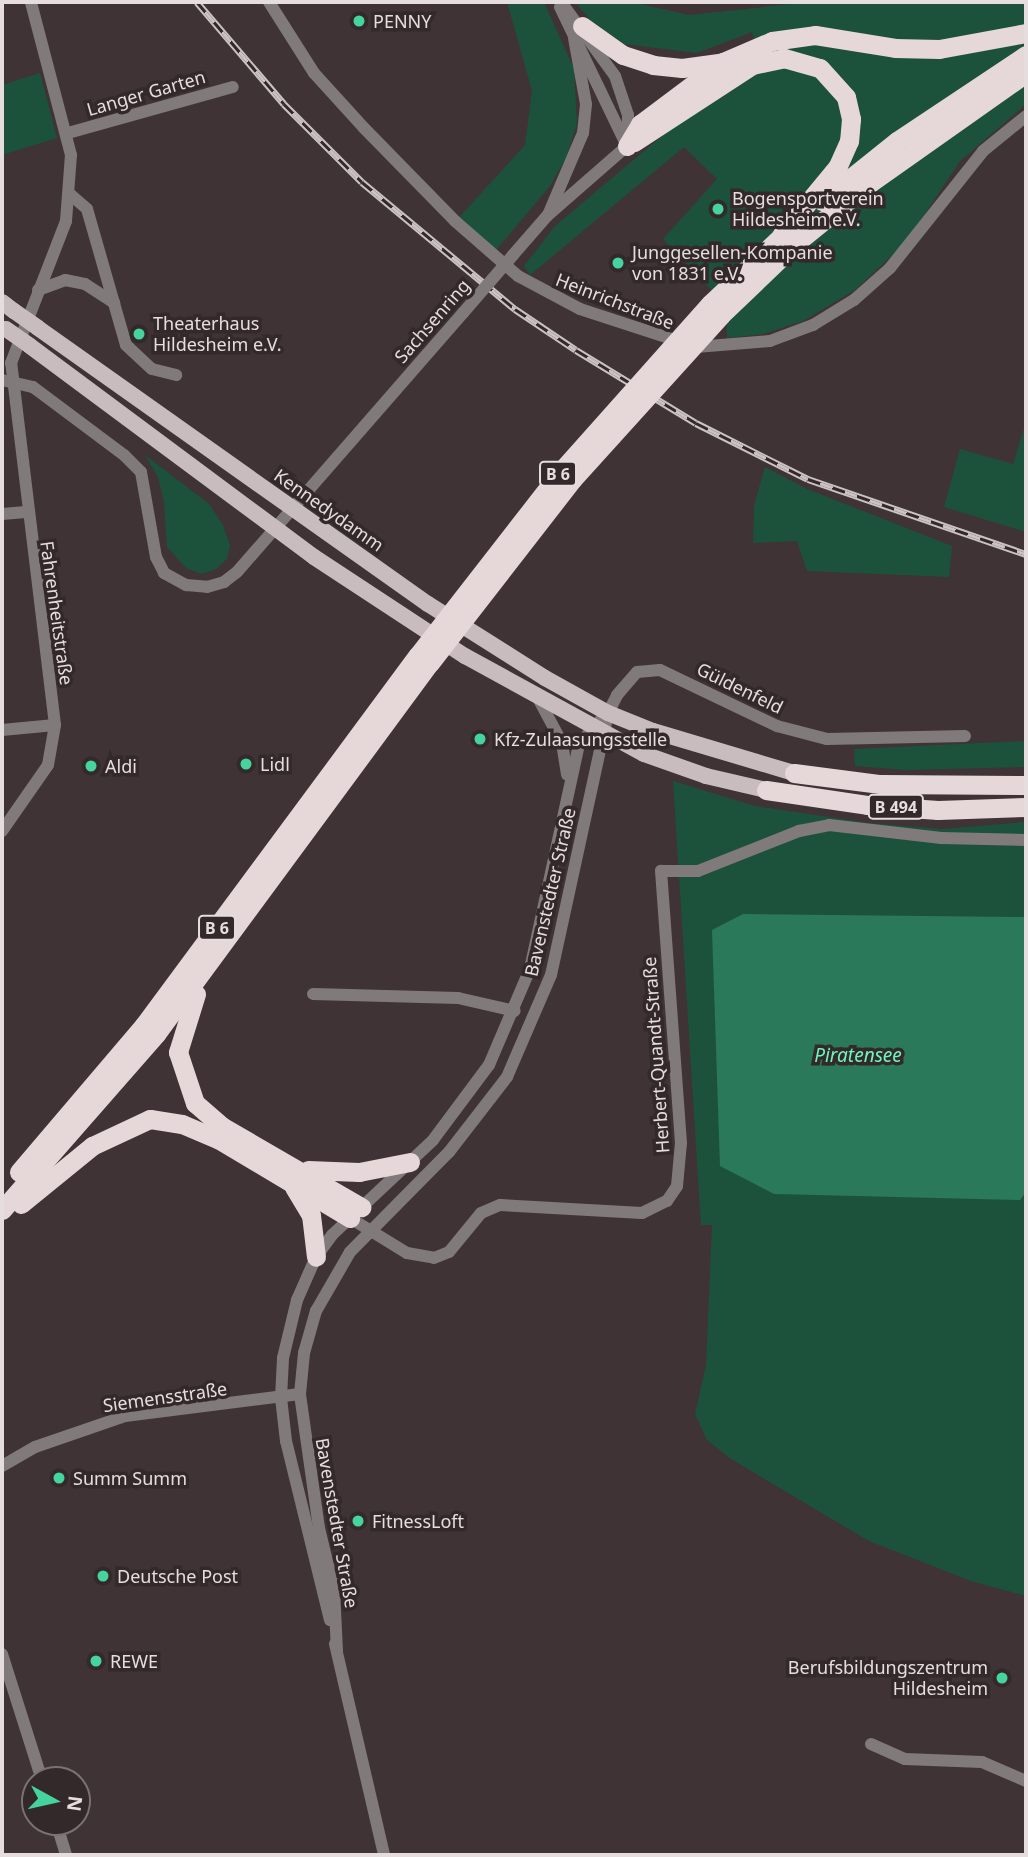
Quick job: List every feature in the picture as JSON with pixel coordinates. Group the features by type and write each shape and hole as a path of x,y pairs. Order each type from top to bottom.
{"highway":[{"path":"578,32 623,55 653,65 682,68 723,62"},
{"path":"626,146 640,124 723,62 757,46 799,36 919,49 979,44 1026,33"},
{"name":"B 6","path":"2,1191 144,1025 424,659 572,480 782,234 897,141 1026,55"},
{"path":"626,146 752,65 784,58 820,68 846,97 851,119 849,141 838,166 782,234"},
{"name":"B 6","path":"716,310 870,183 1026,74"},
{"name":"B 6","path":"2,1210 92,1111 208,967 424,659"},
{"name":"B 494","path":"794,773 880,784 1026,785"},
{"name":"B 494","path":"766,790 867,805 938,810 1026,807"},
{"path":"208,967 180,1036 180,1061 195,1103 223,1127 355,1213"},
{"path":"2,1221 92,1146 150,1119 199,1130 295,1176 359,1172 410,1162"},
{"path":"295,1176 311,1214 316,1258"}],"main road":[{"name":"Kennedydamm","path":"8,306 475,636 608,713 715,753 794,773"},
{"path":"4,328 273,528"},
{"name":"B 494","path":"273,528 465,656 606,737 695,773 766,790"}],"street":[{"name":"Langer Garten","path":"7,382 11,363 38,290 56,251 71,195 68,133 31,2"},
{"name":"Heinrichstraße","path":"269,2 314,73 455,221 518,276 580,309 696,347 769,341 813,325 854,300 890,268 983,151 1026,116"},
{"path":"559,2 578,32 626,146"},
{"path":"578,32 607,60 622,94 628,115 626,146"},
{"path":"547,216 583,133 586,104 578,32"},
{"name":"Langer Garten","path":"68,133 233,87"},
{"name":"Sachsenring","path":"7,382 33,387 124,454 141,472 156,557 172,580 207,587 224,582 547,216 626,146"},
{"path":"71,195 87,209 114,303 132,353 152,369 176,375"},
{"path":"38,290 65,279 85,284 114,303"},
{"name":"Fahrenheitstraße","path":"2,831 48,765 55,725 7,382"},
{"path":"2,514 26,512"},
{"name":"Güldenfeld","path":"608,713 628,678 653,669 777,726 827,739 965,736"},
{"path":"538,698 562,743 568,785"},
{"name":"Bavenstedter Straße","path":"384,1855 286,1441 281,1398 288,1329 316,1258 355,1213 410,1162 464,1104 489,1065 514,1012 543,922 568,785 579,744 591,728 608,713"},
{"name":"Bavenstedter Straße","path":"337,1651 334,1590 319,1528 300,1394 304,1353 316,1311 346,1258 480,1115 507,1077 534,1020 564,928 606,737 608,713"},
{"path":"2,730 55,725"},
{"name":"Herbert-Quandt-Straße","path":"355,1213 407,1252 434,1258 449,1252 481,1213 499,1205 642,1213 667,1201 677,1186 682,1150 661,871 698,871 799,831 829,825 941,838 1026,840"},
{"path":"313,994 458,998 514,1012"},
{"name":"Siemensstraße","path":"2,1466 35,1447 125,1416 300,1394"},
{"path":"2,1654 38,1766"},
{"path":"871,1745 905,1759 982,1762 1026,1781"},
{"path":"60,1836 66,1855"}],"shaded area":[{"path":"507,2 544,2 574,69 577,123 567,156 550,186 491,256 454,223 525,145 532,91"},
{"path":"575,2 631,2 689,15 809,2 1026,2 1026,104 960,161 907,241 855,290 803,321 763,334 727,338 726,305 663,239 717,179 684,147 530,275 524,266 555,226 712,94 756,46 752,32 697,53 624,44 591,21"},
{"path":"40,73 57,138 2,155 2,85"},
{"path":"1026,422 1026,532 944,507 960,449 1013,464"},
{"path":"145,455 209,504 223,525 230,545 227,559 216,569 202,574 186,568 167,547 164,502 158,477"},
{"path":"765,467 807,489 952,546 949,577 807,571 797,541 753,543 754,505"},
{"path":"1026,741 1026,767 906,770 855,766 854,749"},
{"path":"673,781 755,806 869,823 942,829 1026,822 1026,1596 971,1581 869,1541 731,1459 707,1440 695,1414 706,1365 712,1225 701,1225"}],"water":[{"name":"Piratensee","path":"743,914 1026,917 1026,1192 1020,1200 774,1194 720,1166 712,930"}],"railway":[{"path":"197,2 284,104 362,182 515,309 576,350 696,423 808,479 1026,554"}],"place":[{"name":"PENNY","path":"359,21"},
{"name":"Bogensportverein Hildesheim e.V.","path":"718,209"},
{"name":"Junggesellen-Kompanie von 1831 e.V.","path":"618,263"},
{"name":"Theaterhaus Hildesheim e.V.","path":"139,334"},
{"name":"Kfz-Zulaasungsstelle","path":"480,739"},
{"name":"Lidl","path":"246,764"},
{"name":"Aldi","path":"91,766"},
{"name":"Summ Summ","path":"59,1478"},
{"name":"FitnessLoft","path":"358,1521"},
{"name":"Deutsche Post","path":"103,1576"},
{"name":"REWE","path":"96,1661"},
{"name":"Berufsbildungszentrum Hildesheim","path":"1002,1678"}]}
